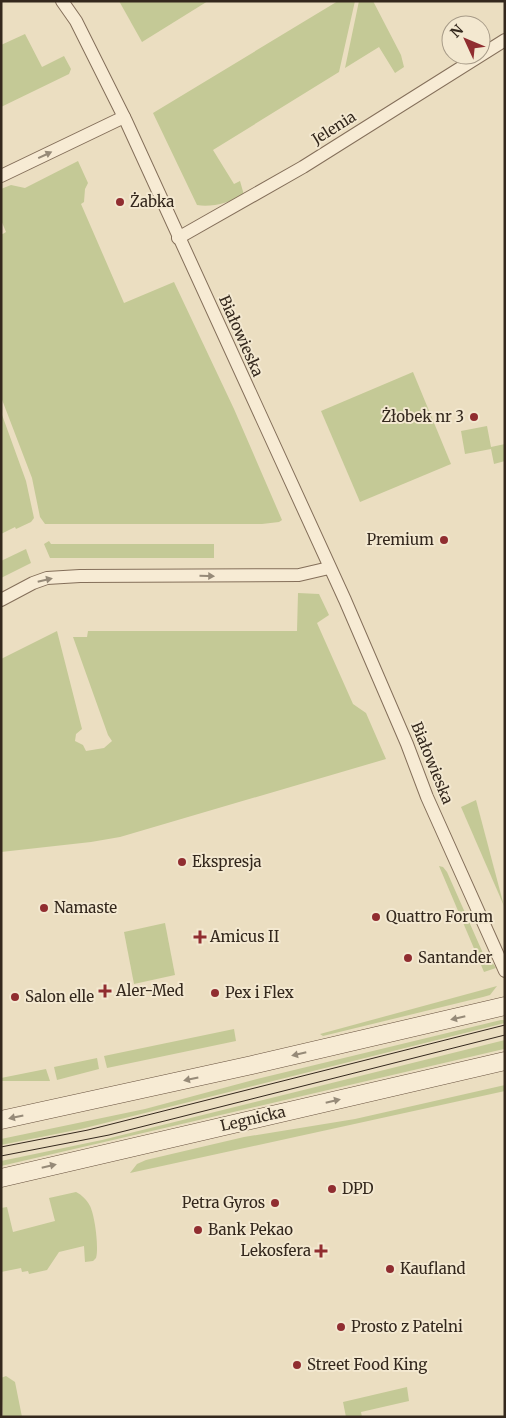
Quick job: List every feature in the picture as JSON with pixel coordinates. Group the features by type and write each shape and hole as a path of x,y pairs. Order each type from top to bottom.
{"main road":[{"path":"1,1120 258,1064 505,1006"},
{"name":"Legnicka","path":"1,1178 500,1065"}],"street":[{"name":"Białowieska","path":"62,1 80,29 124,117 178,238 201,284 407,744 427,796 505,971"},
{"name":"Jelenia","path":"178,238 302,167 505,40"},
{"path":"1,176 124,117"},
{"path":"1,600 47,578 80,576 299,575 329,568"}],"green space":[{"path":"119,1 208,1 142,42"},
{"path":"338,1 355,1 339,72 213,150 234,184 240,181 244,195 221,204 197,205 153,113"},
{"path":"359,1 373,1 401,55 404,67 395,73 379,47 345,68"},
{"path":"25,34 42,67 64,56 71,69 69,74 1,107 1,45"},
{"path":"78,161 88,183 85,189 84,202 81,204 124,303 174,282 234,409 282,520 279,522 262,524 45,524 40,517 32,478 1,397 1,235 6,232 1,220 1,189 11,185 25,188"},
{"path":"413,372 451,464 360,502 321,411"},
{"path":"1,412 26,481 34,518 31,522 1,534"},
{"path":"487,426 491,447 505,444 505,461 494,464 491,449 465,454 461,431"},
{"path":"49,541 51,544 214,544 214,558 50,558 44,544"},
{"path":"26,549 31,563 1,578 1,561"},
{"path":"298,593 319,594 329,615 317,623 353,704 366,713 386,759 120,837 1,852 1,659 57,631 82,729 76,734 75,741 83,745 86,751 104,748 112,741 108,735 73,637 87,637 88,631 297,631"},
{"path":"476,800 504,906 461,807"},
{"path":"439,866 443,867 447,872 486,960 492,962 496,968 484,972"},
{"path":"165,923 175,975 134,984 124,932"},
{"path":"497,986 490,995 483,997 323,1036 320,1034"},
{"path":"505,1020 505,1023 81,1129 1,1145 1,1139 145,1109 261,1078"},
{"path":"234,1029 236,1041 107,1068 104,1056"},
{"path":"505,1040 504,1049 1,1166 1,1161 102,1140"},
{"path":"97,1058 99,1069 57,1080 54,1067"},
{"path":"46,1069 50,1081 1,1081 1,1078"},
{"path":"505,1085 505,1091 130,1173 137,1164 146,1160 244,1137 355,1119"},
{"path":"76,1192 86,1200 92,1211 97,1240 96,1258 93,1261 85,1262 84,1246 59,1252 47,1270 29,1274 28,1271 22,1272 21,1268 1,1272 1,1208 7,1207 13,1232 55,1221 49,1198"},
{"path":"6,1376 15,1382 22,1417 3,1417 1,1378"},
{"path":"407,1387 409,1401 361,1412 362,1417 346,1417 343,1402"}],"tram line":[{"path":"1,1147 88,1130 505,1025"},
{"path":"1,1156 109,1135 505,1035"}],"place":[{"name":"Żabka","path":"120,202"},
{"name":"Żłobek nr 3","path":"474,417"},
{"name":"Premium","path":"444,540"},
{"name":"Ekspresja","path":"182,862"},
{"name":"Namaste","path":"44,908"},
{"name":"Quattro Forum","path":"376,917"},
{"name":"Amicus II","path":"200,937"},
{"name":"Santander","path":"408,958"},
{"name":"Aler-Med","path":"105,991"},
{"name":"Pex i Flex","path":"215,993"},
{"name":"Salon elle","path":"15,997"},
{"name":"DPD","path":"332,1189"},
{"name":"Petra Gyros","path":"275,1203"},
{"name":"Bank Pekao","path":"198,1230"},
{"name":"Lekosfera","path":"321,1251"},
{"name":"Kaufland","path":"390,1269"},
{"name":"Prosto z Patelni","path":"341,1327"},
{"name":"Street Food King","path":"297,1365"}]}
